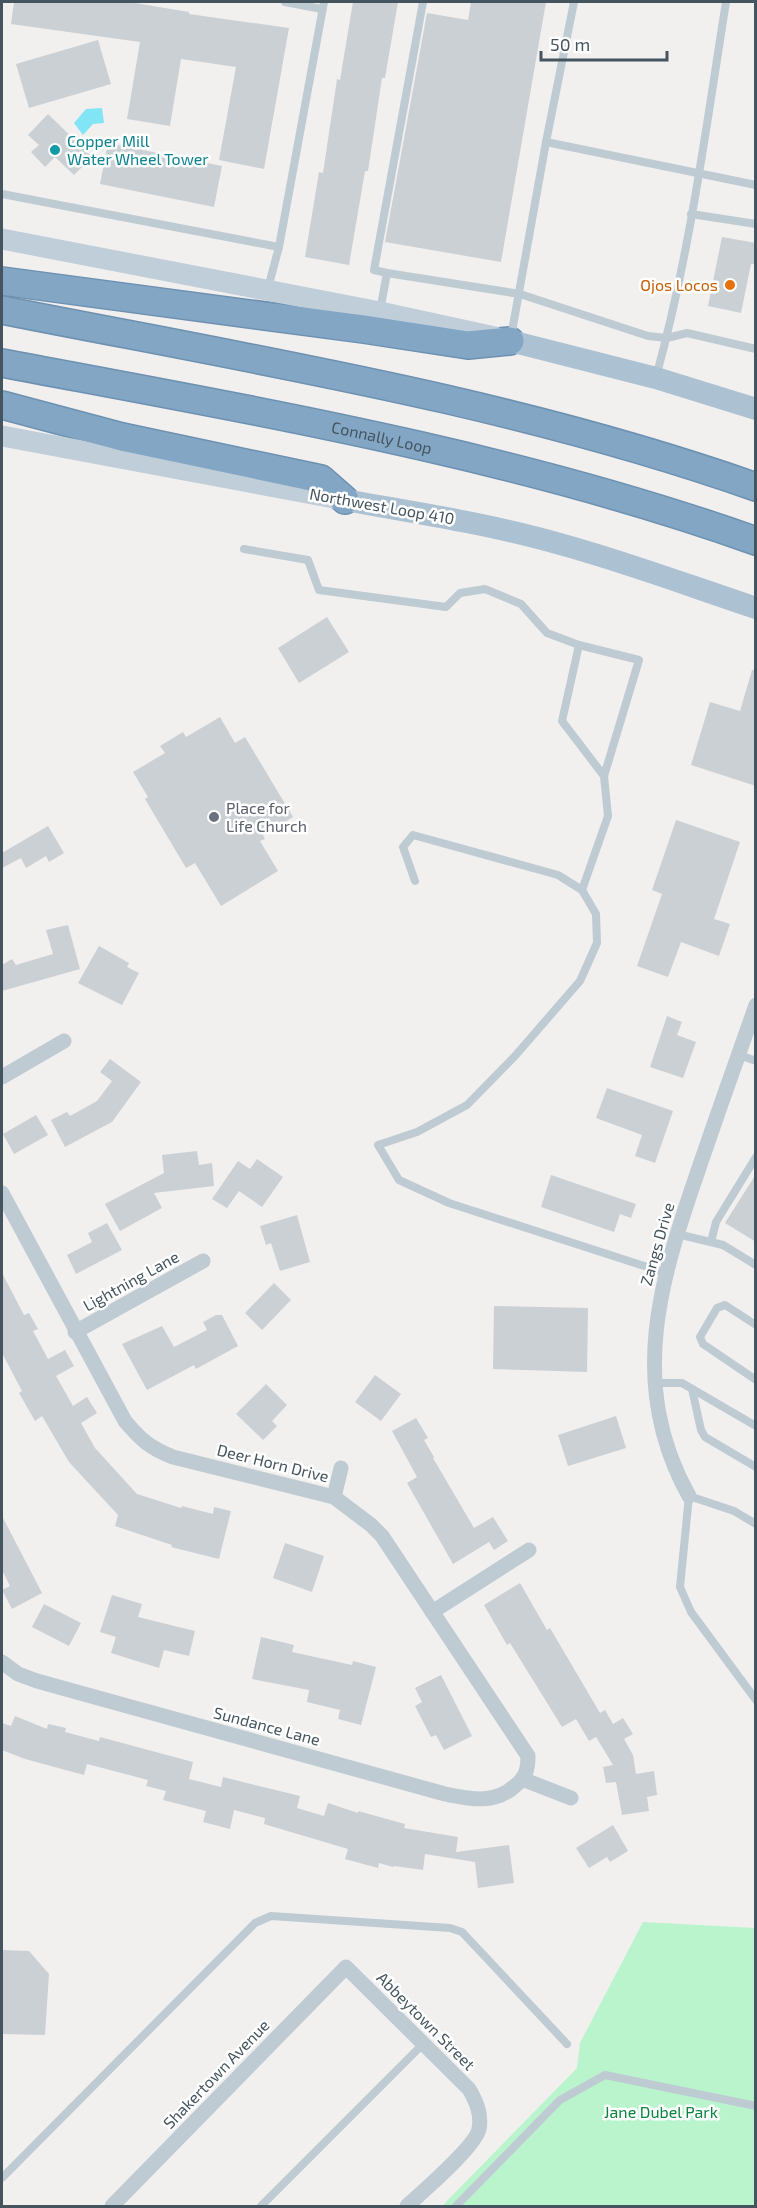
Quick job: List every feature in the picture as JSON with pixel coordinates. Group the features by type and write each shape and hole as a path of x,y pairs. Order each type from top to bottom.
{"highway":[{"path":"2,281 468,345 510,341"},
{"path":"2,310 355,379 506,412 624,445 756,487"},
{"name":"Connally Loop","path":"2,363 332,426 452,452 600,491 756,541"},
{"path":"2,405 122,437 321,479 345,500"}],"main road":[{"path":"2,239 380,312 510,341 656,378 756,410"},
{"name":"Northwest Loop 410","path":"2,436 463,520 559,543 756,608"}],"street":[{"name":"Zangs Drive","path":"689,1496 674,1469 662,1424 655,1383 654,1336 676,1234 756,1005"},
{"path":"2,1077 64,1041"},
{"name":"Deer Horn Drive","path":"2,1193 75,1332 125,1421 139,1438 152,1448 173,1456 334,1497 382,1536 528,1756 528,1768 522,1779"},
{"name":"Lightning Lane","path":"75,1332 203,1261"},
{"path":"334,1497 341,1468"},
{"path":"432,1612 529,1550"},
{"name":"Sundance Lane","path":"2,1662 18,1674 37,1682 445,1794 484,1800 509,1792 522,1779"},
{"path":"522,1779 571,1798"},
{"name":"Abbeytown Street","path":"346,1967 469,2089 477,2103 479,2131 469,2146 407,2206"},
{"name":"Shakertown Avenue","path":"112,2206 346,1967"}],"lane":[{"path":"267,290 279,247 323,5 285,2"},
{"path":"423,2 374,270 520,294 648,336 667,339 687,333 756,349"},
{"path":"510,341 574,2"},
{"path":"656,378 667,339 699,174 726,2"},
{"path":"546,142 756,185"},
{"path":"2,194 279,247"},
{"path":"691,214 756,224"},
{"path":"380,312 387,273"},
{"path":"244,549 308,560 319,590 446,607 460,593 485,589 521,604 547,633 579,645 639,660 604,776 608,816 582,890"},
{"path":"579,645 562,721 604,776"},
{"path":"415,881 403,847 412,835 558,875 582,890 596,915 597,944 580,981 515,1056 467,1105 417,1132 378,1145 399,1180 449,1203 666,1273"},
{"path":"739,1055 756,1061"},
{"path":"711,1242 717,1222 756,1157"},
{"path":"676,1234 723,1245 756,1265"},
{"path":"756,1325 725,1305 717,1308 700,1337 703,1344 756,1380"},
{"path":"655,1383 682,1383 756,1426"},
{"path":"692,1389 701,1430 705,1437 756,1467"},
{"path":"756,1524 734,1511 689,1496 680,1587 691,1612 756,1700"},
{"path":"2,2178 255,1923 272,1916 450,1928 462,1932 567,2044"},
{"path":"261,2206 423,2044"},
{"path":"456,2206 560,2100 605,2075 756,2106"}],"green space":[{"name":"Jane Dubel Park","path":"643,1922 755,1928 755,2206 442,2206 577,2068 580,2043"}],"water":[{"path":"102,108 104,123 93,124 83,135 74,123 86,109"}],"building":[{"path":"14,2 129,2 189,12 189,14 289,28 264,169 219,160 236,67 181,59 170,126 127,119 140,42 11,24"},
{"path":"353,2 398,2 385,78 382,78 368,171 365,171 349,265 305,257 319,172 323,173 337,79 340,80"},
{"path":"471,2 546,2 501,262 385,242 427,13 468,20"},
{"path":"98,40 111,84 29,108 16,64"},
{"path":"48,114 92,157 74,175 55,157 45,167 31,152 39,145 28,135"},
{"path":"108,143 222,166 214,207 100,184"},
{"name":"Ojos Locos","path":"722,237 756,243 756,264 751,264 741,313 708,306"},
{"path":"327,617 349,652 299,683 278,648"},
{"path":"752,670 756,670 756,786 691,765 710,702 740,711"},
{"path":"220,717 235,743 245,737 293,817 263,835 265,839 260,841 278,871 221,906 195,863 186,868 145,799 148,797 133,772 165,753 160,746 183,732 186,737"},
{"path":"676,820 740,842 714,919 730,924 719,956 681,942 668,977 637,966 662,894 652,890"},
{"path":"48,826 64,853 49,862 46,856 26,868 21,858 2,868 2,853"},
{"path":"68,925 80,969 2,991 2,965 12,959 16,965 53,954 46,930"},
{"path":"99,946 129,963 127,967 139,973 122,1005 78,983"},
{"path":"667,1016 682,1022 677,1035 696,1042 683,1078 650,1067"},
{"path":"110,1059 141,1082 112,1122 65,1147 51,1120 67,1112 70,1116 97,1101 112,1081 100,1072"},
{"path":"607,1088 673,1111 655,1163 635,1156 642,1135 596,1118"},
{"path":"36,1115 48,1135 14,1154 3,1134"},
{"path":"197,1151 199,1165 212,1163 214,1186 154,1193 162,1208 120,1231 105,1204 164,1173 162,1155"},
{"path":"257,1159 283,1177 262,1207 239,1191 227,1208 212,1199 238,1161 250,1169"},
{"path":"756,1174 756,1242 725,1223"},
{"path":"551,1175 636,1204 631,1218 620,1214 614,1232 541,1207"},
{"path":"297,1215 310,1262 280,1271 271,1243 266,1245 260,1226"},
{"path":"107,1223 122,1250 76,1274 67,1255 92,1242 88,1233"},
{"path":"2,1273 24,1315 29,1313 38,1329 33,1331 48,1359 65,1350 74,1366 56,1376 73,1406 87,1397 97,1413 81,1423 95,1448 137,1494 181,1508 182,1506 213,1514 214,1507 231,1511 219,1559 171,1547 172,1545 115,1526 118,1515 69,1462 42,1416 35,1421 19,1393 22,1391 2,1353"},
{"path":"274,1283 291,1300 262,1330 245,1313"},
{"path":"494,1306 588,1308 587,1372 493,1369"},
{"path":"216,1315 222,1315 238,1346 196,1369 194,1365 147,1390 122,1344 162,1326 174,1347 207,1330 203,1322"},
{"path":"375,1375 401,1394 381,1421 355,1402"},
{"path":"266,1384 287,1405 272,1421 277,1426 263,1440 236,1414"},
{"path":"616,1416 626,1448 568,1466 558,1435"},
{"path":"416,1418 428,1438 424,1440 433,1458 474,1528 493,1517 508,1541 494,1550 489,1542 453,1564 407,1483 417,1477 392,1431"},
{"path":"2,1516 42,1593 12,1609 2,1590 10,1586 2,1570"},
{"path":"285,1543 324,1556 312,1592 273,1578"},
{"path":"520,1583 547,1630 550,1628 600,1713 605,1710 613,1724 623,1718 633,1734 624,1739 633,1755 636,1774 654,1771 657,1795 647,1797 649,1811 622,1815 616,1782 606,1783 603,1767 613,1765 596,1737 589,1741 576,1719 562,1727 510,1643 507,1645 484,1605"},
{"path":"112,1595 142,1604 138,1617 195,1631 189,1656 164,1650 159,1668 111,1653 116,1637 100,1632"},
{"path":"44,1604 81,1623 69,1646 32,1627"},
{"path":"261,1637 294,1645 292,1652 352,1665 353,1661 376,1667 361,1725 338,1719 340,1710 307,1702 309,1690 252,1679"},
{"path":"441,1675 472,1736 444,1750 436,1735 431,1737 415,1706 422,1702 415,1688"},
{"path":"15,1716 47,1729 48,1724 66,1728 65,1732 99,1741 100,1737 193,1762 189,1779 221,1787 223,1777 300,1796 297,1808 324,1816 328,1803 405,1824 404,1828 458,1837 456,1852 509,1845 514,1883 478,1888 475,1862 425,1854 423,1870 379,1863 378,1868 345,1859 348,1849 264,1824 265,1818 234,1810 230,1829 203,1822 206,1811 163,1800 166,1791 146,1786 148,1780 87,1764 84,1775 25,1759 2,1750 2,1723 11,1726"},
{"path":"613,1825 628,1851 610,1862 607,1857 589,1868 576,1848"},
{"path":"2,1950 29,1951 49,1974 45,2035 2,2034"}],"place":[{"name":"Copper Mill Water Wheel Tower","path":"55,150"},
{"name":"Ojos Locos","path":"730,285"},
{"name":"Place for Life Church","path":"214,817"}]}
